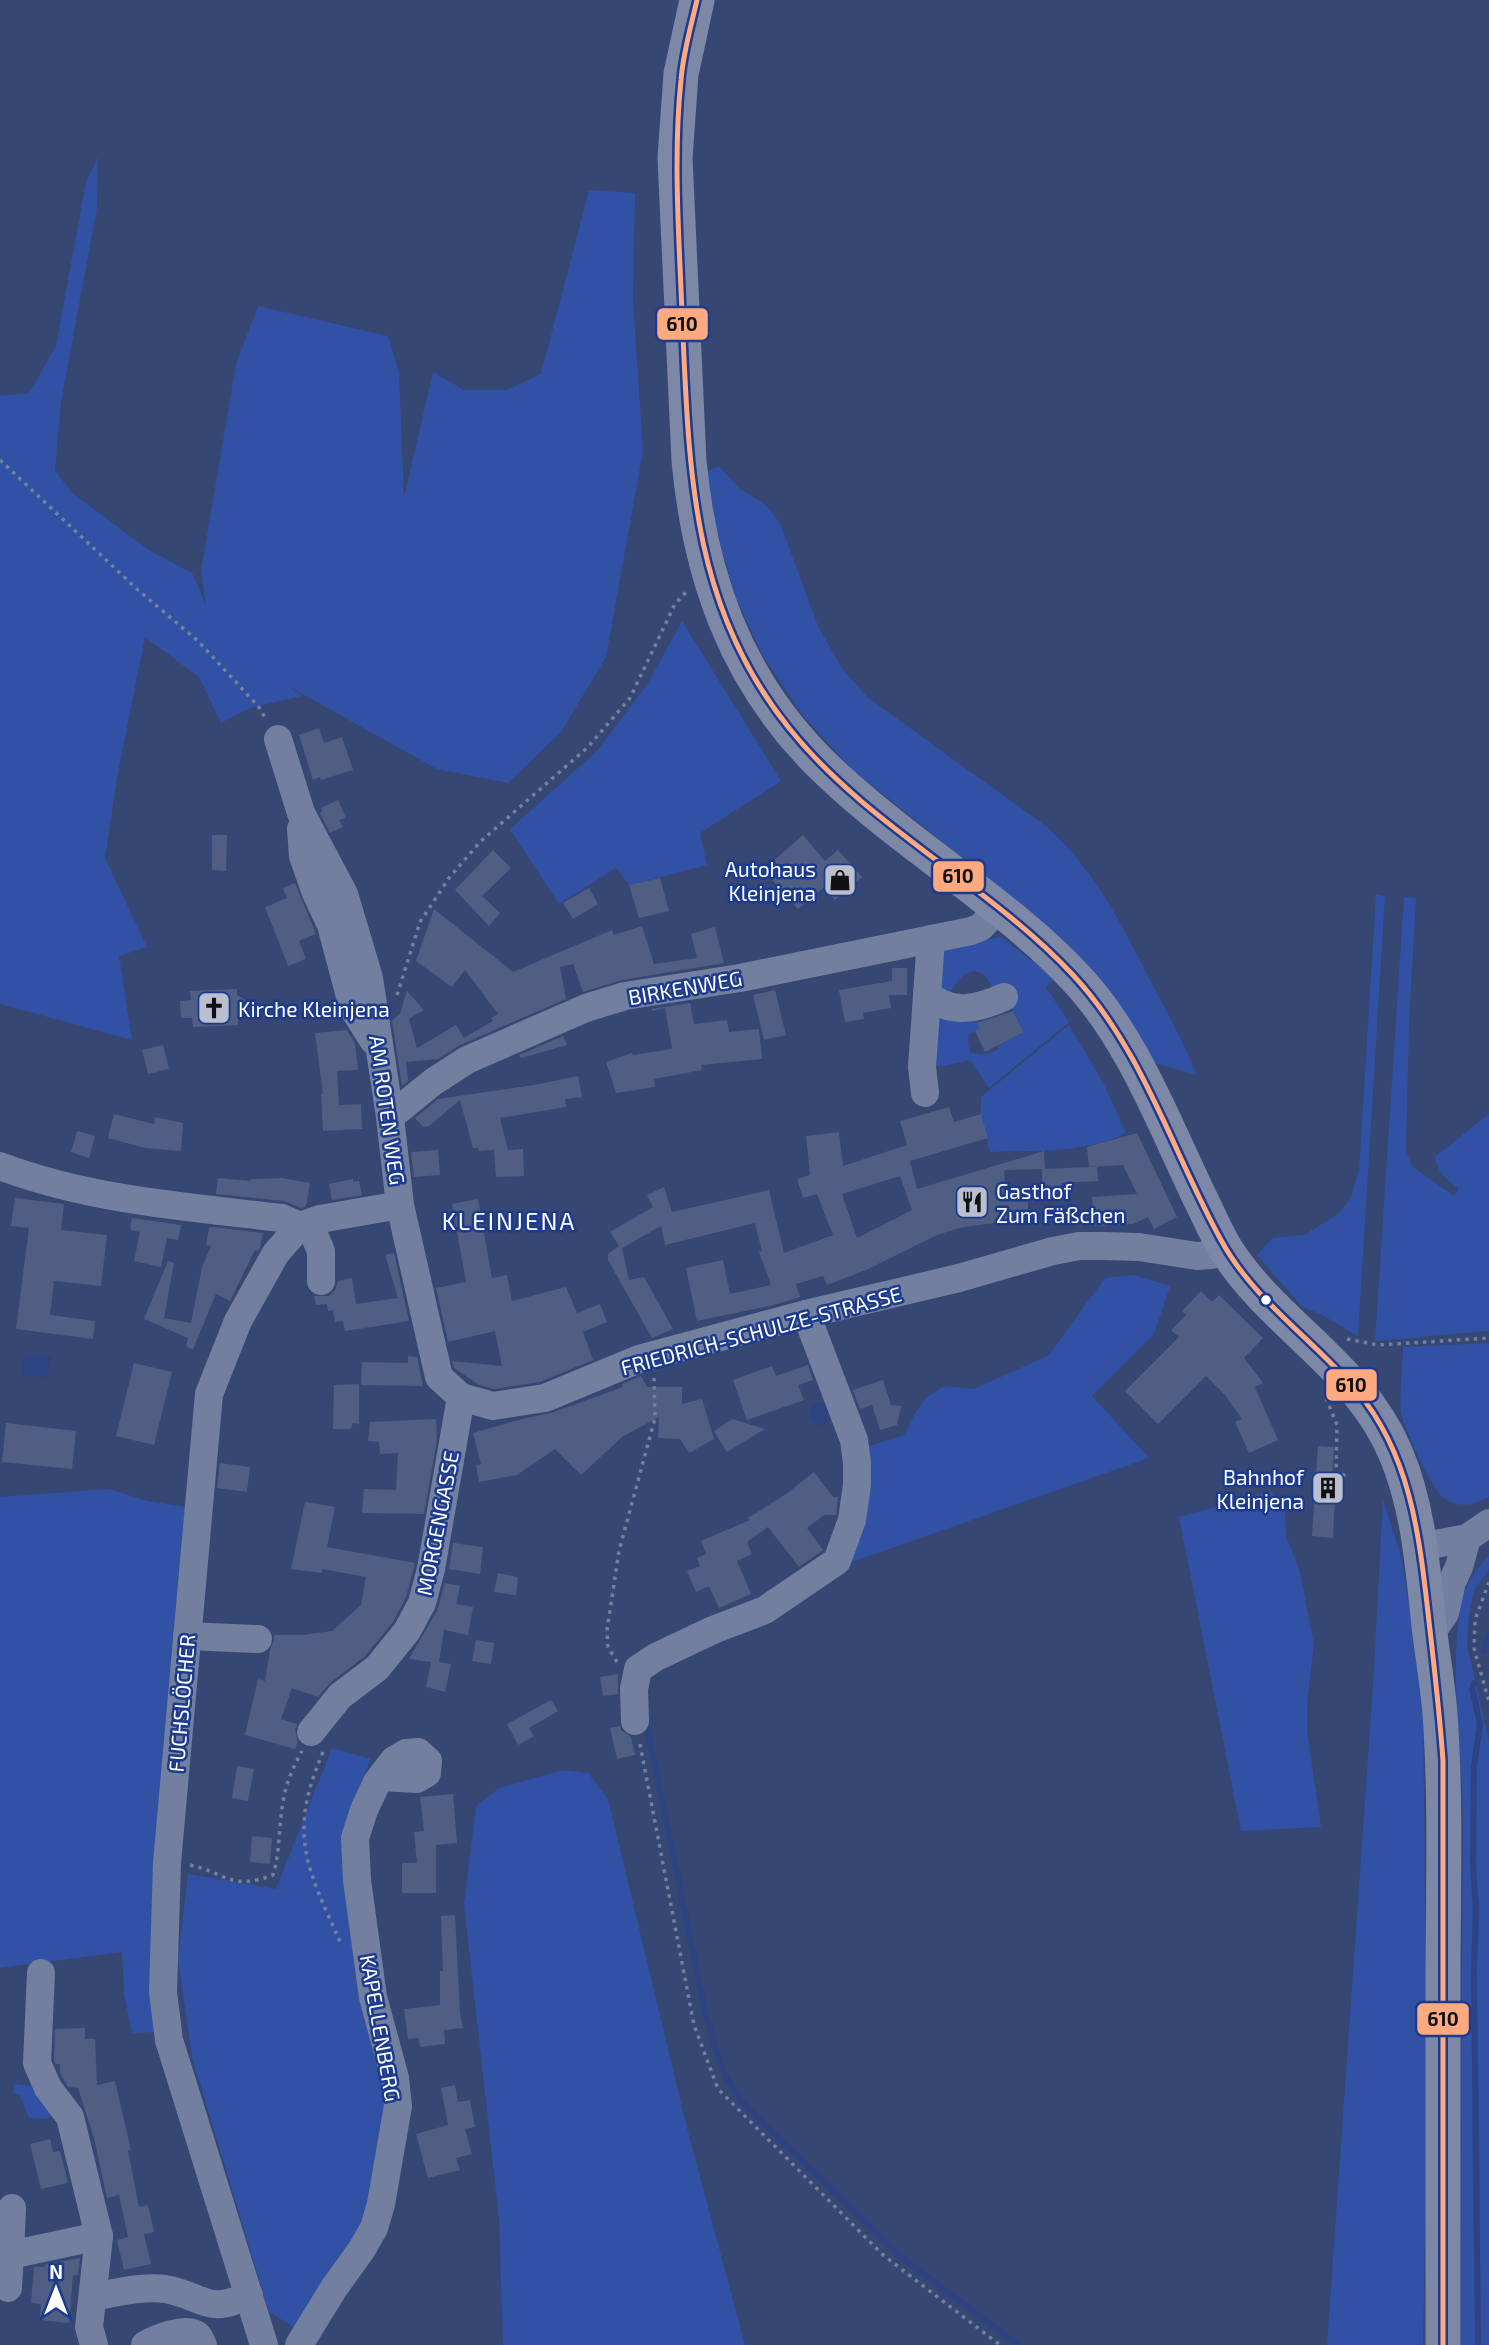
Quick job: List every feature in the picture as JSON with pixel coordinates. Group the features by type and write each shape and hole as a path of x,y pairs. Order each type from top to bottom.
{"main road":[{"path":"697,0 681,74 675,183 689,461 693,502 710,578 744,661 761,690 801,743 856,797 998,908 1061,962 1100,1006 1136,1066 1226,1249 1265,1296 1339,1368 1374,1413 1390,1441 1408,1487 1420,1547 1440,1712 1443,1773 1443,2345"}],"street":[{"name":"AM ROTEN WEG","path":"278,739 300,813 303,856 331,925 353,1008 368,1036 380,1047 400,1205"},
{"name":"BIRKENWEG","path":"390,1117 433,1082 467,1060 586,1008 625,996 740,978 971,931 981,927 998,908"},
{"path":"925,1093 922,1067 931,939"},
{"path":"927,993 936,1003 961,1009 980,1008 1004,997"},
{"path":"0,1166 28,1176 118,1198 282,1218 304,1225 400,1205 439,1377 461,1397"},
{"path":"304,1225 321,1251 321,1281"},
{"name":"FUCHSLÖCHER","path":"264,2345 169,2040 163,1992 167,1863 209,1394 238,1321 276,1253 304,1225"},
{"name":"FRIEDRICH-SCHULZE-STRASSE","path":"461,1397 492,1406 545,1398 654,1355 806,1314 959,1278 1053,1251 1079,1246 1139,1247 1197,1256 1211,1255 1226,1249"},
{"path":"635,1721 634,1689 638,1669 656,1657 713,1630 765,1610 836,1560 852,1520 858,1463 854,1440 806,1314"},
{"name":"MORGENGASSE","path":"319,1738 340,1696 377,1668 407,1630 422,1603 436,1542 461,1397"},
{"path":"1420,1547 1478,1530"},
{"path":"1430,1635 1445,1613 1452,1582 1478,1530"},
{"path":"187,1636 258,1639"},
{"name":"KAPELLENBERG","path":"299,2345 374,2228 382,2204 398,2106 394,2078 373,1997 357,1880 355,1838 364,1810 381,1777"},
{"path":"41,1973 37,2063 48,2088 69,2117 99,2236 89,2328 93,2345"},
{"path":"8,2288 12,2208"},
{"path":"10,2255 99,2236"},
{"path":"93,2297 132,2290 162,2289 213,2305 231,2304 249,2295"},
{"path":"145,2345 155,2339 188,2331 196,2334 203,2345"}],"path":[{"path":"0,460 138,590 198,640 258,706 278,739"},
{"path":"396,997 420,922 449,878 480,842 588,747 629,698 675,604 691,587 710,578"},
{"path":"1344,1338 1378,1345 1489,1338"},
{"path":"638,1669 622,1667 614,1660 608,1647 607,1630 630,1506 655,1418 654,1355"},
{"path":"1331,1409 1337,1425 1336,1475 1344,1475 1342,1484"},
{"path":"1489,1583 1475,1620 1474,1648 1489,1702"},
{"path":"635,1721 694,2025 718,2089 883,2255 1000,2345"},
{"path":"167,1863 193,1866 225,1880 254,1882 273,1875 279,1856 283,1799 289,1775 319,1738"},
{"path":"319,1738 302,1834 309,1873 345,1954"}],"shaded area":[{"path":"98,157 97,208 61,402 55,470 72,493 149,550 192,573 206,605 201,571 236,364 258,306 388,336 399,372 404,498 433,372 464,390 507,390 541,374 589,190 635,193 633,300 643,451 606,657 561,732 508,783 437,769 288,686 302,696 250,708 221,723 199,677 145,637 118,772 105,858 147,947 119,956 132,1040 0,1004 0,396 29,393 56,346 86,182"},
{"path":"719,466 739,488 766,505 780,523 818,626 841,667 867,697 1047,827 1079,861 1128,937 1197,1075 1154,1063 994,883 855,772 804,717 764,658 735,596 716,528 706,472"},
{"path":"682,621 781,781 700,833 707,865 629,885 616,868 559,904 510,829 597,751 648,683"},
{"path":"1376,894 1385,896 1358,1336 1322,1315 1303,1308 1257,1255 1273,1238 1304,1235 1338,1214 1351,1198 1359,1170"},
{"path":"1404,897 1416,898 1406,1151 1412,1166 1454,1196 1459,1188 1443,1176 1435,1157 1489,1114 1489,1331 1375,1341"},
{"path":"1001,937 1055,978 1046,987 1069,1022 989,1088 970,1060 935,1066 933,1016 983,1018 977,1022 980,1028 969,1034 970,1052 978,1054 995,1051 999,1049 997,1046 1024,1032 1010,1005 992,990 987,978 980,973 976,971 964,975 947,996 938,985 941,949"},
{"path":"1069,1025 1103,1082 1126,1133 1094,1145 1077,1148 990,1152 981,1114 981,1097"},
{"path":"1133,1275 1170,1286 1154,1334 1092,1396 1149,1458 852,1562 864,1477 863,1448 904,1435 927,1397 944,1386 973,1389 1048,1356 1105,1278"},
{"path":"1489,1343 1489,1497 1472,1504 1455,1504 1444,1498 1433,1484 1414,1448 1402,1417 1403,1347"},
{"path":"27,1355 51,1357 48,1377 23,1375 23,1358"},
{"path":"820,1403 828,1406 831,1414 828,1422 820,1425 812,1422 809,1414 812,1406"},
{"path":"109,1489 147,1501 187,1507 159,2032 132,2033 124,1994 122,1952 0,1968 0,1497"},
{"path":"1271,1491 1285,1510 1286,1536 1300,1572 1314,1645 1307,1703 1307,1730 1321,1827 1241,1831 1179,1517"},
{"path":"1383,1499 1401,1557 1423,1686 1427,2140 1423,2345 1327,2345 1373,1686"},
{"path":"1489,1556 1489,1570 1474,1590 1467,1645 1489,1741 1489,2345 1461,2345 1463,1822 1456,1667 1460,1606 1465,1590 1477,1569"},
{"path":"332,1748 371,1759 350,1807 344,1849 370,2033 385,2100 377,2201 300,2331 269,2312 192,2057 178,1959 188,1874 276,1889"},
{"path":"564,1770 588,1773 608,1799 687,2128 745,2345 503,2345 499,2219 464,1904 476,1806 499,1788"},
{"path":"14,2084 39,2087 52,2115 46,2119 29,2118 20,2096 13,2093"}],"building":[{"path":"319,728 324,743 342,737 353,770 313,780 299,735"},
{"path":"338,800 346,818 339,820 343,827 330,833 320,813 321,808"},
{"path":"212,835 227,835 226,871 212,870"},
{"path":"803,835 825,861 838,850 862,877 835,900 824,887 798,909 763,870"},
{"path":"493,850 511,868 482,896 500,913 489,926 455,890"},
{"path":"660,878 669,911 639,918 629,885"},
{"path":"295,883 316,934 299,941 306,959 288,966 265,907 287,898 283,888"},
{"path":"589,888 598,904 573,919 563,903"},
{"path":"434,909 513,972 612,930 614,935 642,926 654,964 697,958 691,934 715,927 724,963 622,980 583,992 573,964 560,967 566,999 460,1045 438,1059 406,1062 408,1081 402,1086 392,1020 400,1014 407,991 424,1010 409,1019 417,1048 456,1025 464,1038 493,1021 491,1018 498,1014 465,970 452,987 416,961"},
{"path":"892,968 907,968 907,995 889,995 891,1008 863,1013 864,1019 845,1022 839,990 892,981"},
{"name":"Kirche Kleinjena","path":"237,989 237,995 245,1000 248,1007 238,1019 238,1025 193,1027 192,1018 181,1018 180,1001 191,1000 190,991"},
{"path":"775,990 786,1035 764,1040 753,995"},
{"path":"690,1003 694,1024 727,1020 729,1032 759,1029 762,1059 701,1065 702,1070 654,1079 655,1087 616,1093 606,1062 632,1053 672,1049 665,1008 652,1009"},
{"path":"1013,1011 1024,1032 985,1052 975,1031 980,1028 977,1023"},
{"path":"347,1030 355,1043 358,1070 337,1071 339,1105 361,1104 362,1129 323,1131 323,1094 315,1033"},
{"path":"563,1036 567,1045 521,1058 519,1055"},
{"path":"163,1045 169,1069 148,1074 142,1050"},
{"path":"578,1076 582,1097 565,1099 566,1107 500,1118 508,1150 523,1149 524,1176 496,1177 494,1150 479,1151 478,1148 473,1148 460,1100 429,1126 423,1127 415,1118 438,1099"},
{"path":"949,1107 954,1122 981,1114 988,1138 910,1161 917,1189 1044,1151 1045,1169 1004,1170 1006,1201 1028,1202 1028,1223 963,1227 937,1235 866,1270 827,1285 823,1276 796,1284 800,1297 697,1321 686,1268 723,1260 730,1294 771,1285 759,1252 762,1251 755,1223 665,1245 661,1226 622,1248 629,1280 644,1277 673,1329 652,1338 608,1260 608,1254 619,1246 610,1232 653,1207 647,1195 664,1187 672,1212 769,1190 784,1253 833,1235 817,1194 803,1198 797,1179 810,1175 806,1136 839,1132 843,1166 907,1145 900,1121","holes":["900,1176 912,1210 857,1238 842,1194"]},
{"path":"114,1114 154,1124 155,1117 183,1123 181,1151 145,1148 108,1138"},
{"path":"77,1131 95,1136 89,1158 71,1152"},
{"path":"1137,1133 1177,1217 1154,1229 1148,1217 1133,1224 1094,1226 1092,1197 1137,1194 1123,1165 1090,1167 1097,1167 1098,1181 1061,1183 1061,1196 1042,1197 1042,1169 1089,1167 1087,1147"},
{"path":"438,1150 440,1175 414,1177 411,1152"},
{"path":"218,1178 251,1181 282,1178 310,1183 306,1206 301,1208 284,1201 216,1194"},
{"path":"353,1179 353,1182 359,1181 362,1195 332,1200 329,1184"},
{"path":"15,1198 64,1204 61,1230 107,1235 101,1286 54,1281 50,1315 95,1321 93,1339 16,1329 29,1228 11,1226"},
{"path":"478,1199 492,1278 507,1275 512,1301 566,1287 577,1313 600,1304 607,1322 583,1332 593,1360 540,1382 494,1389 479,1385 454,1368 452,1361 502,1366 495,1331 448,1342 436,1288 466,1282 452,1204"},
{"path":"132,1218 181,1225 178,1240 167,1238 161,1267 134,1261 140,1232 130,1230"},
{"path":"209,1228 263,1233 260,1248 255,1250 230,1301 216,1294 193,1349 186,1347 188,1338 144,1319 168,1261 174,1263 164,1318 191,1323 202,1267 211,1246 206,1245"},
{"path":"394,1253 409,1321 345,1331 343,1321 335,1322 333,1310 328,1311 327,1304 316,1305 314,1296 329,1296 338,1281 352,1278 356,1304 398,1298 385,1255"},
{"path":"1201,1291 1212,1302 1219,1295 1263,1338 1244,1358 1263,1383 1255,1387 1278,1440 1249,1453 1235,1422 1242,1419 1225,1395 1206,1376 1158,1424 1125,1391 1179,1337 1171,1330 1186,1315 1182,1311"},
{"path":"408,1356 417,1357 423,1386 361,1385 362,1362 408,1363"},
{"path":"134,1363 172,1372 154,1445 116,1436"},
{"path":"808,1365 813,1380 798,1385 804,1400 747,1420 733,1380 772,1366 776,1376"},
{"path":"641,1376 647,1387 682,1387 682,1404 702,1399 714,1439 689,1453 680,1439 658,1438 659,1417 622,1437 581,1475 555,1449 517,1475 479,1482 476,1465 481,1464 473,1433 551,1413 623,1387 622,1384"},
{"path":"883,1380 891,1405 901,1406 897,1425 880,1430 872,1405 860,1409 853,1390"},
{"path":"359,1384 359,1424 353,1423 351,1429 333,1429 334,1385"},
{"path":"436,1419 437,1440 424,1514 362,1513 364,1489 396,1490 398,1453 380,1454 379,1442 368,1441 370,1422"},
{"path":"732,1419 765,1429 727,1452 714,1431"},
{"path":"6,1423 76,1431 72,1469 2,1462"},
{"name":"Bahnhof Kleinjena","path":"1318,1446 1334,1447 1332,1477 1341,1478 1340,1498 1335,1497 1333,1538 1312,1536"},
{"path":"220,1463 250,1467 247,1492 217,1488"},
{"path":"814,1472 833,1497 838,1497 836,1515 824,1515 807,1528 823,1550 799,1567 768,1527 747,1542 752,1554 737,1561 751,1594 719,1608 709,1586 696,1592 687,1571 700,1566 697,1558 706,1554 701,1541 750,1520 748,1518"},
{"path":"305,1502 335,1507 327,1547 415,1563 406,1597 393,1622 365,1656 330,1683 318,1697 292,1688 281,1719 297,1724 295,1730 298,1742 295,1749 245,1735 258,1679 265,1681 274,1635 332,1631 361,1605 366,1577 322,1569 322,1573 291,1569"},
{"path":"453,1543 483,1547 480,1574 449,1569"},
{"path":"498,1573 518,1577 516,1595 494,1592"},
{"path":"445,1583 460,1586 456,1604 473,1607 468,1635 444,1630 439,1662 451,1664 445,1692 426,1687 431,1662 409,1659 437,1611"},
{"path":"476,1640 494,1643 491,1664 472,1661"},
{"path":"618,1674 618,1694 603,1696 600,1677"},
{"path":"551,1700 558,1711 529,1728 534,1736 518,1745 507,1724"},
{"path":"620,1726 621,1730 631,1737 635,1755 617,1759 610,1728"},
{"path":"237,1766 254,1769 248,1801 232,1798"},
{"path":"453,1794 457,1843 436,1845 436,1893 402,1893 402,1863 417,1863 414,1832 424,1831 420,1797"},
{"path":"252,1836 272,1838 270,1864 250,1862"},
{"path":"455,1915 463,2028 444,2030 445,2044 420,2047 419,2038 408,2039 404,2009 440,2005 440,1971 443,1971 441,1916"},
{"path":"85,2028 85,2039 95,2039 97,2085 115,2081 131,2150 128,2151 139,2207 147,2205 154,2232 144,2234 151,2264 124,2270 117,2240 128,2237 119,2195 107,2198 94,2138 78,2088 68,2087 60,2073 60,2064 54,2061 55,2029"},
{"path":"455,2085 458,2102 470,2100 475,2127 465,2129 472,2154 456,2158 460,2170 428,2178 416,2134 448,2125 441,2088"},
{"path":"50,2139 53,2152 60,2151 68,2183 41,2189 30,2144"},
{"path":"80,2258 78,2275 73,2275 69,2323 40,2320 41,2304 31,2303 34,2267 45,2267 44,2265"}],"waterway":[{"path":"1484,1651 1489,1636"},
{"path":"1474,1683 1472,1688 1480,1724 1474,1767 1473,1864 1476,1909 1474,1972 1478,2345"},
{"path":"648,1721 706,2016 722,2069 739,2099 902,2258 1018,2345"}],"transit line":[{"name":"610","path":"697,0 682,70 677,138 685,369 693,478 701,531 713,582 731,632 756,681 789,728 820,763 891,825 1039,942 1073,975 1097,1004 1138,1068 1203,1206 1234,1262 1266,1300 1357,1391 1376,1417 1403,1474 1418,1535 1443,1761 1443,2345"}],"place":[{"name":"Autohaus Kleinjena","path":"840,880"},
{"name":"Kirche Kleinjena","path":"214,1008"},
{"name":"Gasthof Zum Fäßchen","path":"972,1202"},
{"name":"Bahnhof Kleinjena","path":"1328,1488"}],"district":[{"name":"KLEINJENA","path":"509,1220"}]}
